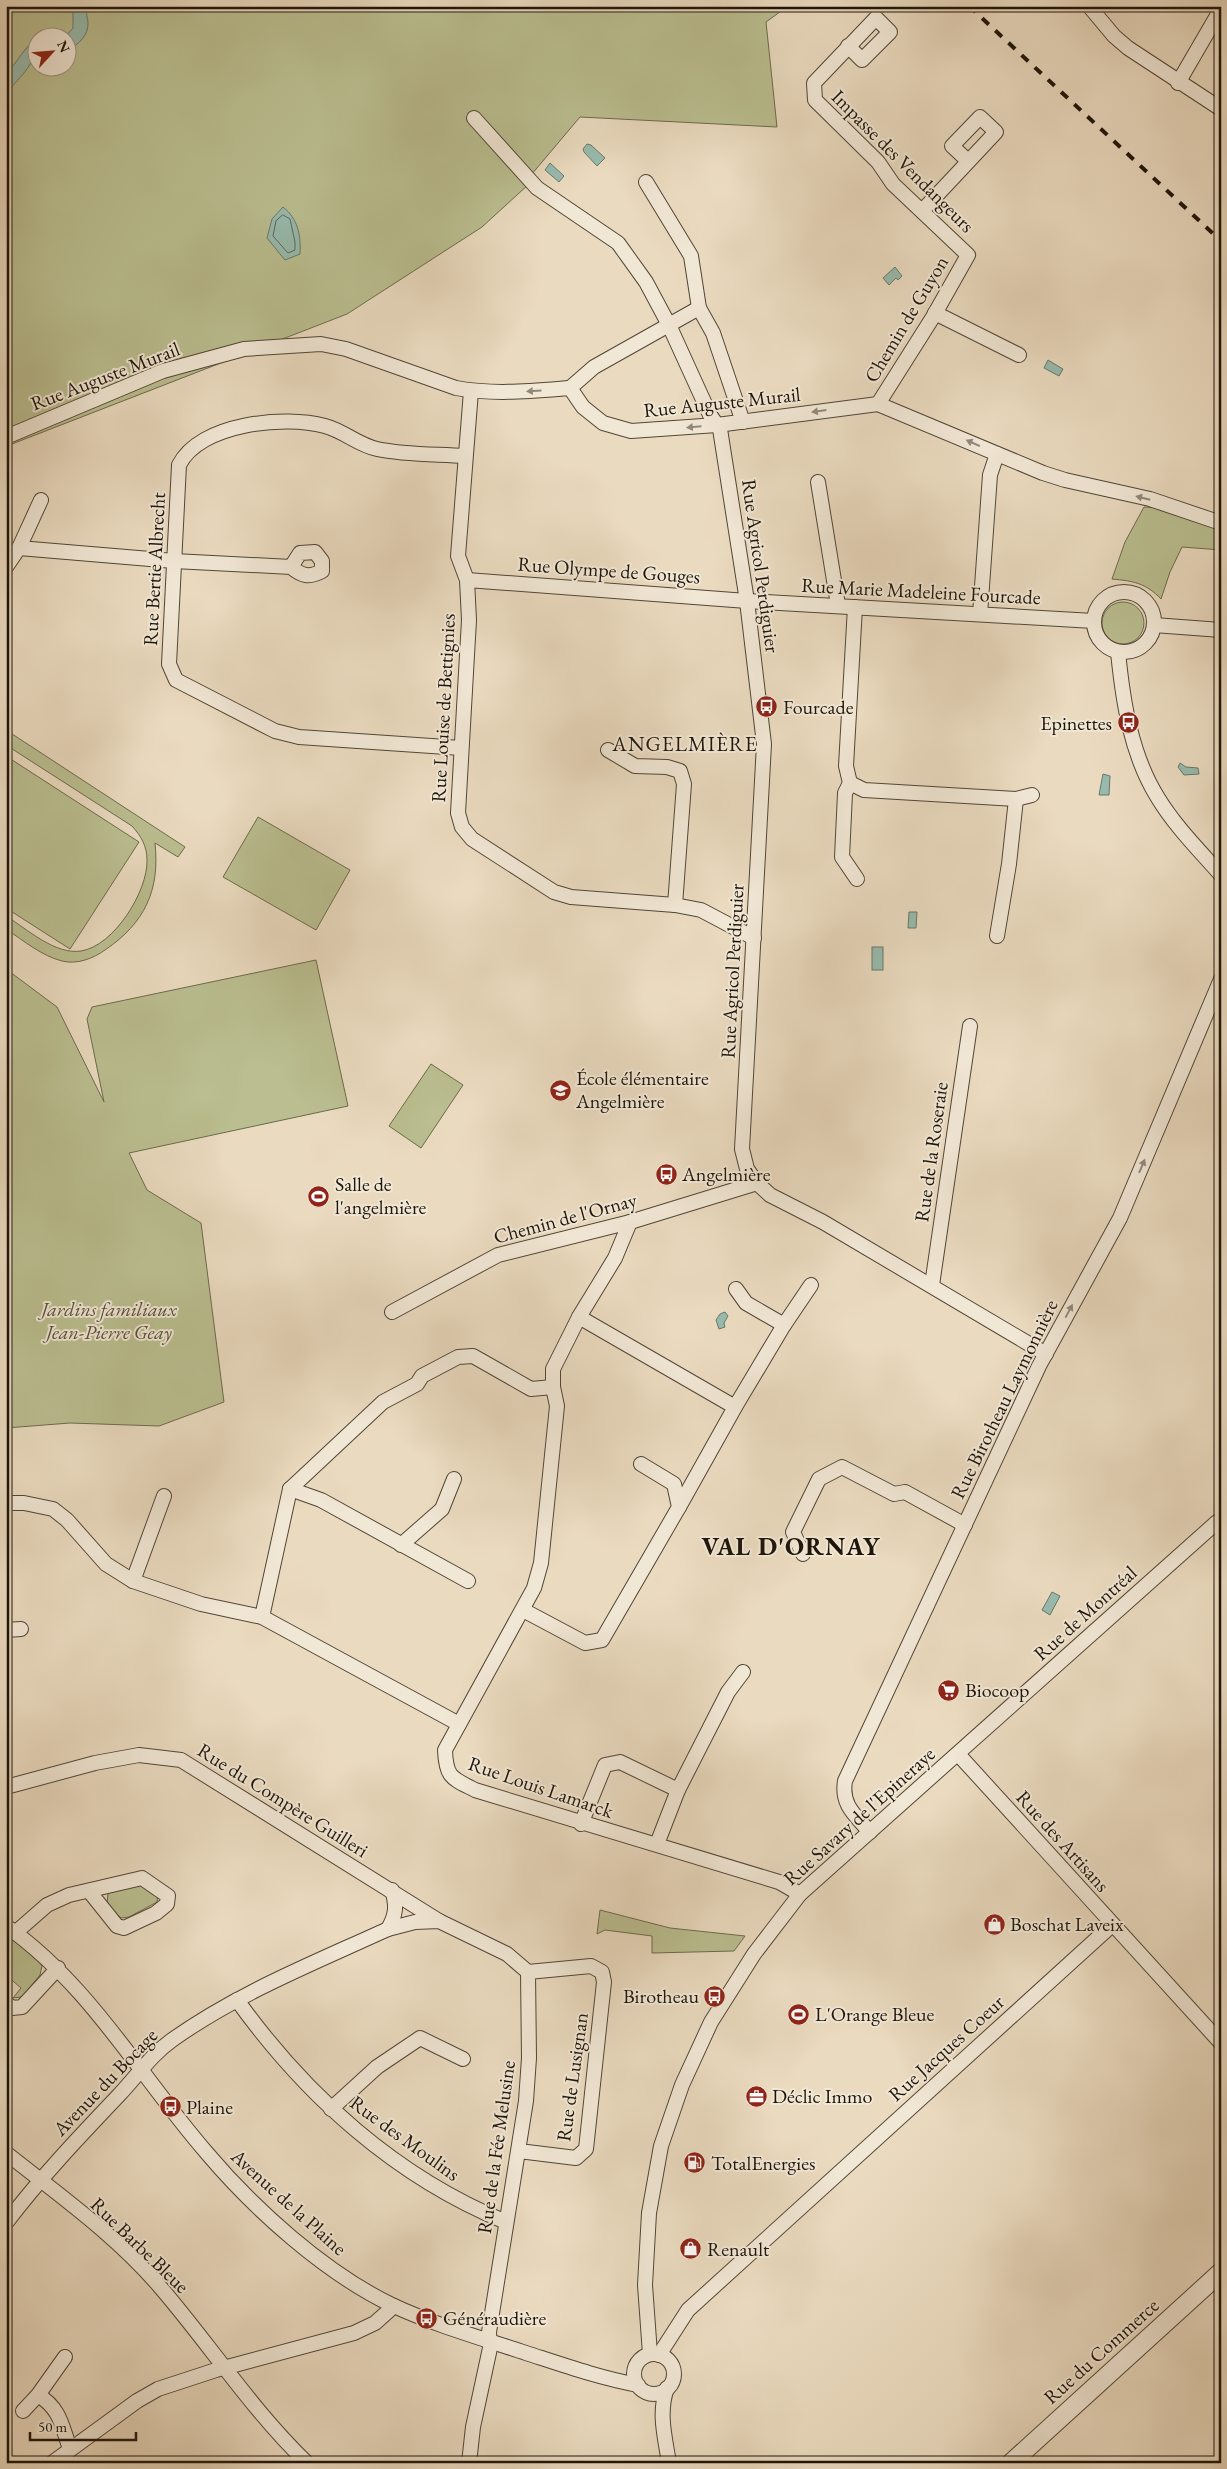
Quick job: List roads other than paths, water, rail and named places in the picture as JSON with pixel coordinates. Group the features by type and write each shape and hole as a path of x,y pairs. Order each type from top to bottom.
{"street":[{"path":"1089,6 1114,36 1128,48 1178,83 1221,109"},
{"path":"1178,83 1221,9"},
{"name":"Impasse des Vendangeurs","path":"848,46 814,83 815,100 878,162 893,184 968,255"},
{"name":"Rue Agricol Perdiguier","path":"474,118 537,188 618,243 646,282 669,325 710,416 720,429 747,601 764,744 742,1149 747,1169 757,1183 770,1195 823,1222 1046,1354"},
{"path":"922,211 968,161"},
{"path":"646,182 691,256 700,308 713,333 743,422"},
{"name":"Chemin de Guyon","path":"878,404 935,313 968,255"},
{"path":"570,388 594,367 700,308"},
{"path":"935,313 1019,355"},
{"name":"Rue Auguste Murail","path":"6,437 163,371 244,349 321,344 346,349 456,388 471,391 513,392 570,388 583,407 603,423 631,431 718,425 878,404"},
{"name":"Rue Louise de Bettignies","path":"471,391 458,556 467,580 469,620 458,814 462,827 472,839 554,892 571,897 675,905 701,910 754,938"},
{"path":"878,404 997,454 1065,480 1150,499 1221,523"},
{"name":"Rue Bertie Albrecht","path":"461,748 299,737 275,731 176,680 169,664 179,465 191,448 216,436 253,423 266,421 324,425 340,431 363,445 379,450 465,456"},
{"path":"980,614 990,475 997,454"},
{"path":"818,482 838,605"},
{"path":"6,567 19,548 41,500"},
{"path":"19,548 174,561 291,567"},
{"name":"Rue Olympe de Gouges","path":"467,580 747,601"},
{"path":"1125,592 1133,594 1146,602 1154,616 1154,625 1153,632 1145,645 1132,652 1118,652 1107,648 1099,640 1094,621 1098,606 1103,600 1117,593 1125,592"},
{"name":"Rue Marie Madeleine Fourcade","path":"747,601 1094,621"},
{"path":"855,607 846,766 850,783 846,793 842,857 857,879"},
{"path":"1154,625 1221,630"},
{"path":"1118,652 1131,736 1157,797 1184,833 1221,875"},
{"path":"608,750 636,766 668,767 680,771 684,784 675,905"},
{"path":"850,783 864,790 1016,799 1032,795"},
{"path":"997,936 1009,864 1016,799"},
{"name":"Rue Birotheau Laymonnière","path":"870,1832 848,1807 843,1793 845,1781 1046,1354 1120,1218 1221,980"},
{"name":"Rue de la Roseraie","path":"932,1285 970,1026"},
{"name":"Chemin de l'Ornay","path":"392,1312 498,1255 630,1222 757,1183"},
{"name":"Rue Louis Lamarck","path":"630,1222 616,1258 579,1317 553,1369 553,1387 557,1406 540,1563 534,1588 445,1750 446,1768 454,1779 475,1790 581,1824 657,1844 779,1882 800,1894"},
{"path":"523,1610 585,1643 602,1640 735,1407 784,1325 812,1285"},
{"path":"736,1289 746,1303 784,1325"},
{"path":"579,1317 735,1407"},
{"path":"262,1617 290,1489 383,1402 417,1384 422,1376 458,1357 473,1356 531,1389 553,1387"},
{"path":"641,1464 674,1484 679,1507"},
{"path":"803,1554 793,1532 819,1479 842,1467 894,1494 905,1492 965,1525"},
{"path":"400,1545 442,1509 454,1479"},
{"path":"290,1489 321,1500 400,1545 468,1580"},
{"path":"133,1581 164,1496"},
{"path":"6,1503 24,1503 53,1509 67,1520 106,1564 133,1581 201,1604 262,1617 459,1724"},
{"name":"Rue de Montréal","path":"958,1754 1219,1520"},
{"path":"6,1630 21,1629"},
{"path":"657,1844 678,1790 728,1692 743,1672"},
{"name":"Rue Savary de l'Epineraye","path":"654,2354 645,2285 649,2213 661,2146 682,2085 711,2022 754,1954 800,1894 958,1754"},
{"name":"Rue des Artisans","path":"958,1754 1221,2043"},
{"name":"Rue du Compère Guilleri","path":"6,1787 95,1763 139,1755 181,1760 439,1921"},
{"path":"581,1824 605,1765 620,1762 678,1790"},
{"path":"11,1929 47,1905 69,1895 142,1878 168,1896 167,1904 156,1912 124,1928 117,1926 89,1891"},
{"path":"388,1929 395,1917 396,1903 392,1890"},
{"name":"Avenue du Bocage","path":"6,2223 40,2179 141,2069 170,2041 261,1986 388,1929 415,1922 439,1921 507,1954 528,1972"},
{"name":"Rue Jacques Coeur","path":"654,2354 669,2342 688,2310 1112,1925"},
{"name":"Avenue de la Plaine","path":"11,1929 58,1968 84,1997 206,2152 244,2194 316,2257 366,2291 394,2306 489,2341 642,2389"},
{"name":"Rue de Lusignan","path":"519,2151 576,2158 586,2149 604,1982 602,1972 591,1966 528,1972"},
{"path":"6,2003 12,2008 22,2007 58,1968"},
{"name":"Rue de la Fée Melusine","path":"469,2463 473,2427 489,2341 506,2222 519,2151 529,2058 528,1972"},
{"name":"Rue des Moulins","path":"237,2000 262,2034 331,2110 367,2141 436,2188 478,2211 506,2222"},
{"path":"331,2110 377,2067 420,2038 463,2060"},
{"name":"Rue Barbe Bleue","path":"6,2153 112,2239 160,2286 226,2369 307,2463"},
{"name":"Rue du Commerce","path":"1011,2463 1221,2272"},
{"path":"52,2463 137,2401 158,2389 354,2333 375,2322 394,2306"},
{"name":"Rue Jacques Coeur","path":"672,2366 678,2325"},
{"path":"602,2377 635,2366 644,2357 654,2354 672,2366 673,2378 663,2399 662,2422 669,2463"},
{"path":"23,2411 38,2395 65,2357"},
{"path":"635,2366 635,2379 662,2422"},
{"path":"642,2389 658,2393 668,2388"},
{"path":"38,2395 51,2403 57,2411 70,2449"}],"water":[{"path":"73,6 89,6 87,12 87,31 78,42 78,28 73,28"},
{"path":"28,46 28,68 6,93 6,73"},
{"path":"587,144 591,145 605,158 597,166 584,152 583,149"},
{"path":"550,163 564,176 559,182 545,170"},
{"path":"283,207 292,217 298,228 300,247 300,254 285,260 267,238 272,219"},
{"path":"895,267 902,276 898,280 896,278 889,285 883,278"},
{"path":"1048,360 1063,369 1059,376 1044,368"},
{"path":"1180,763 1186,767 1198,768 1199,774 1184,775 1178,767"},
{"path":"1103,774 1110,776 1109,795 1099,795"},
{"path":"909,912 917,912 916,928 908,928"},
{"path":"872,947 883,947 883,970 872,970"},
{"path":"725,1312 728,1316 724,1323 725,1327 719,1329 716,1320 720,1314"},
{"path":"1052,1592 1060,1596 1050,1615 1042,1610"}],"railway":[{"path":"969,6 1221,241"}],"place":[{"name":"Fourcade","path":"767,707"},
{"name":"Epinettes","path":"1128,723"},
{"name":"École élémentaire Angelmière","path":"560,1090"},
{"name":"Angelmière","path":"666,1174"},
{"name":"Salle de l'angelmière","path":"319,1196"},
{"name":"Biocoop","path":"949,1690"},
{"name":"Boschat Laveix","path":"994,1924"},
{"name":"Birotheau","path":"715,1996"},
{"name":"L'Orange Bleue","path":"799,2014"},
{"name":"Déclic Immo","path":"756,2096"},
{"name":"Plaine","path":"170,2107"},
{"name":"TotalEnergies","path":"695,2163"},
{"name":"Renault","path":"691,2249"},
{"name":"Généraudière","path":"427,2318"}],"district":[{"name":"ANGELMIÈRE","path":"685,743"},
{"name":"VAL D'ORNAY","path":"791,1546"}],"park label":[{"name":"Jardins familiaux Jean-Pierre Geay","path":"109,1320"}]}
